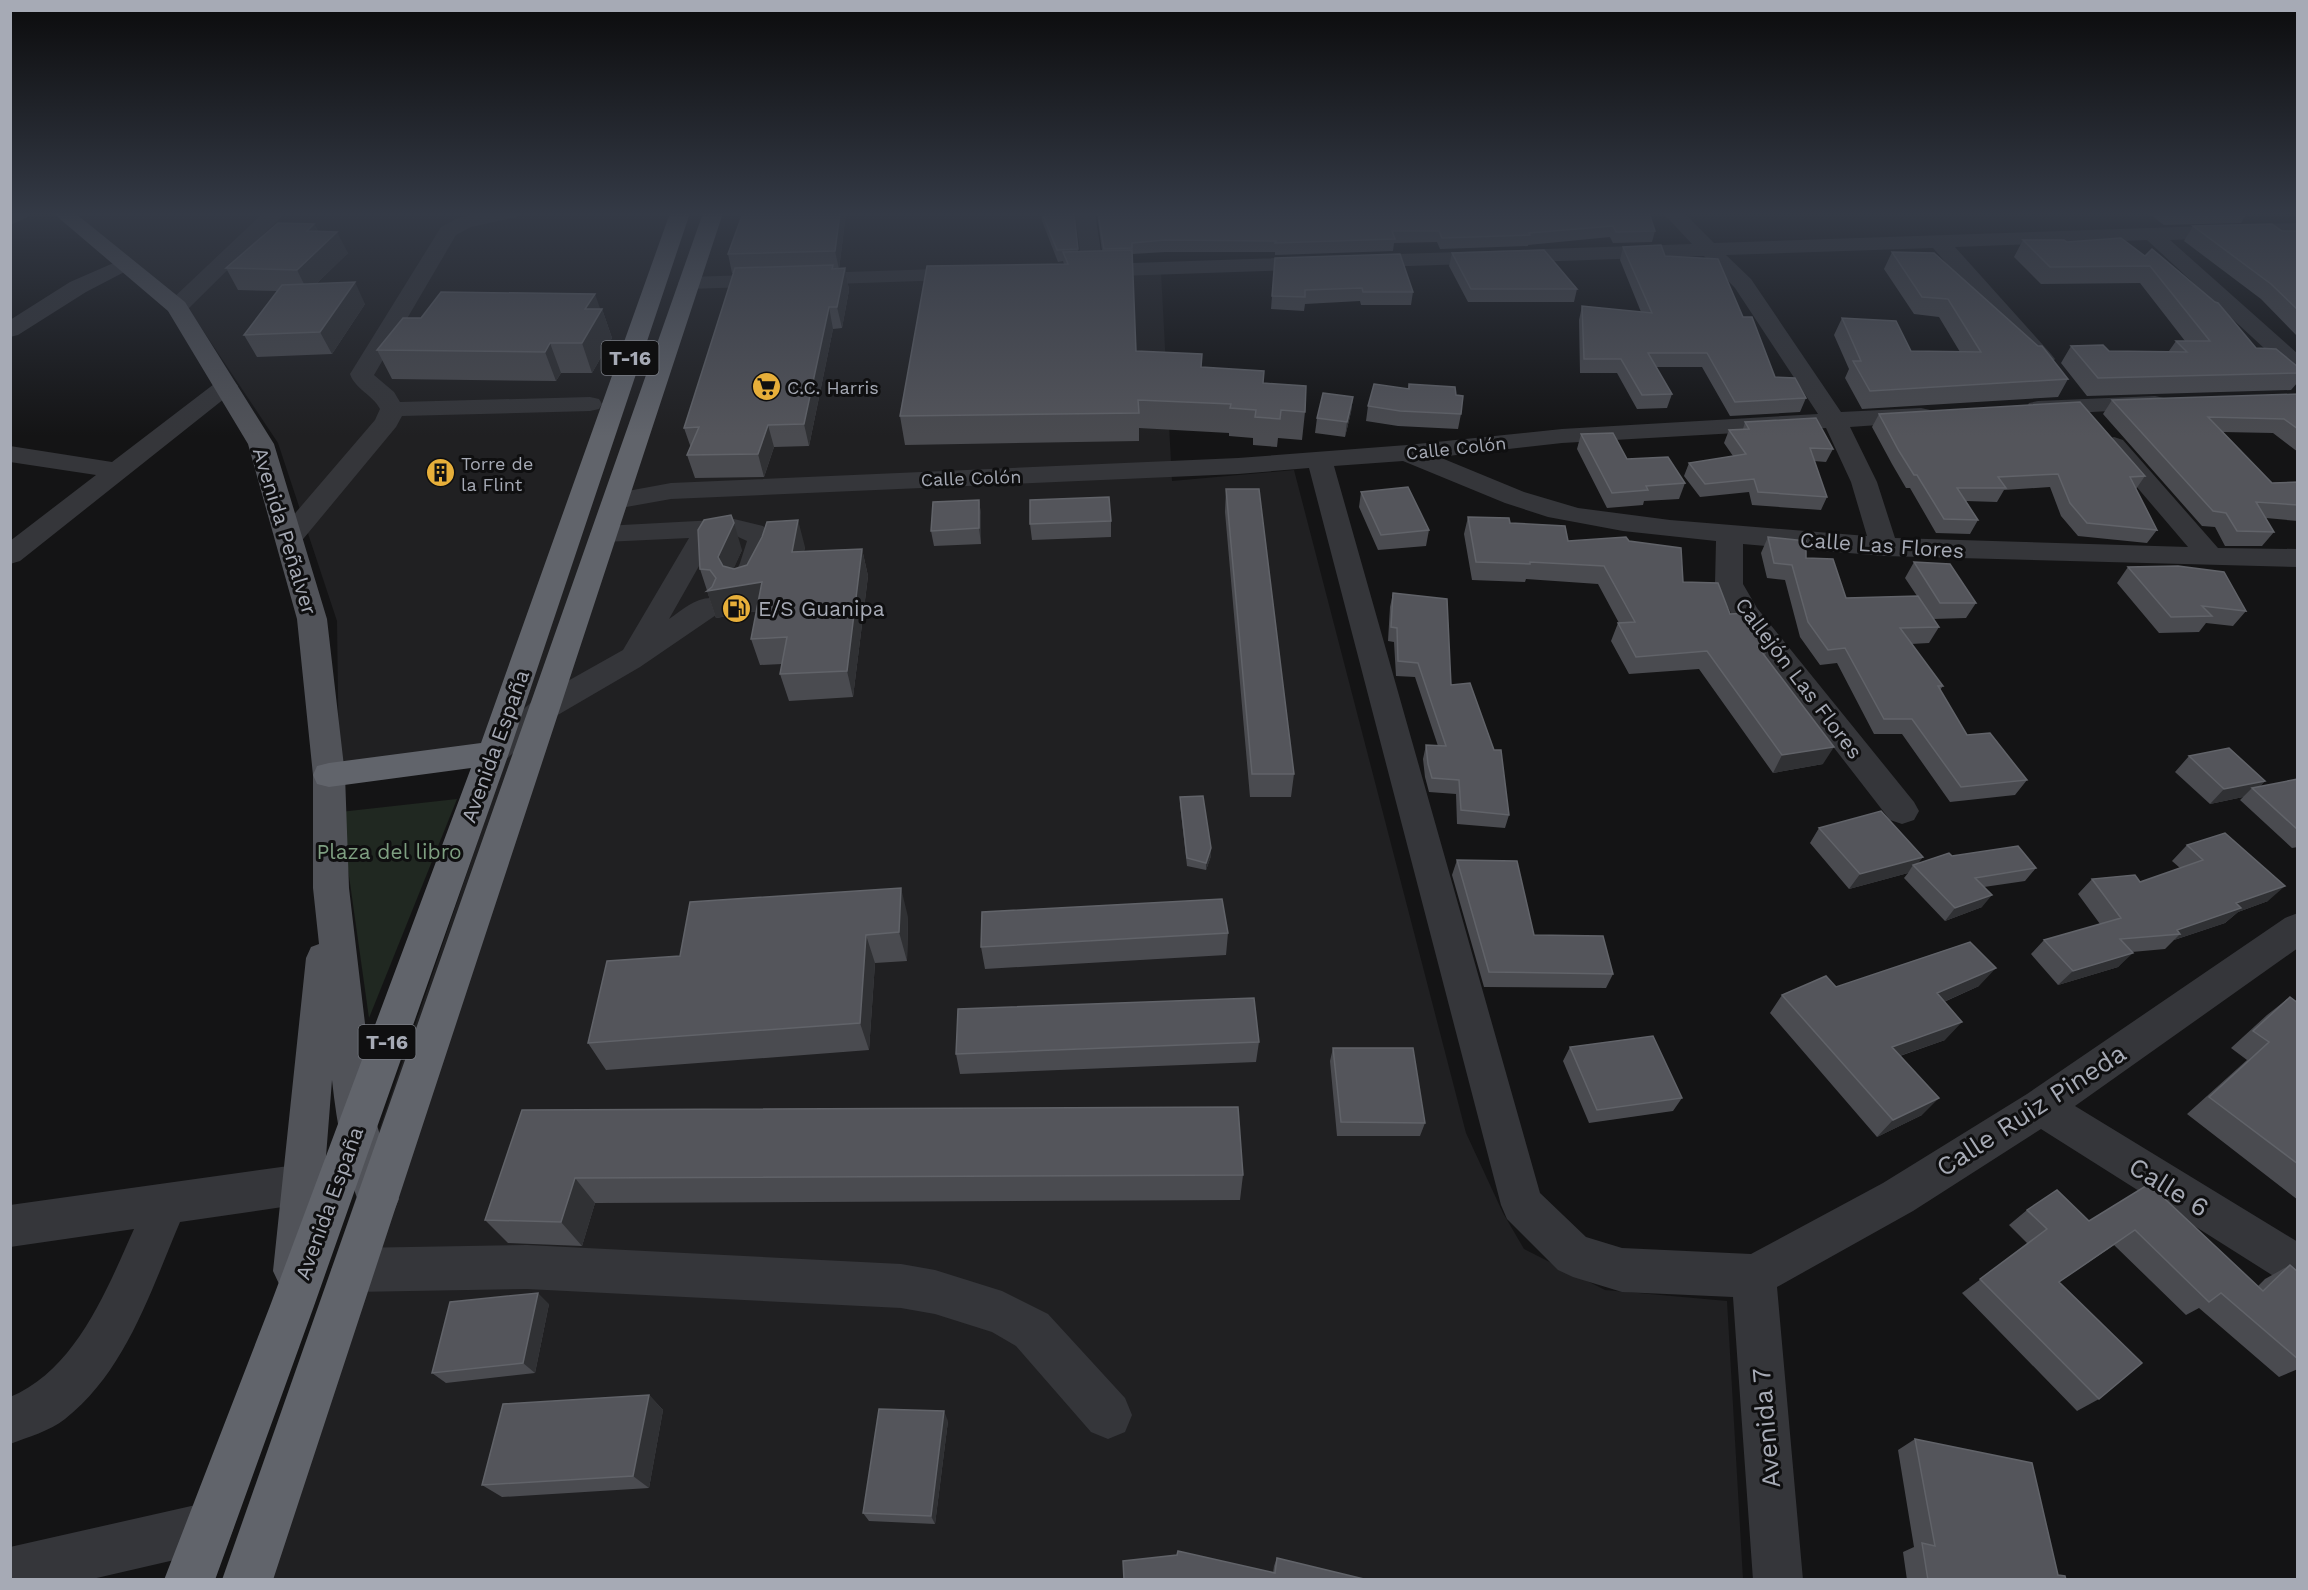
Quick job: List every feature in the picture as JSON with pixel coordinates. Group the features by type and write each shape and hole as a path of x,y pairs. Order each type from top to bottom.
{"highway":[{"name":"Avenida España","path":"189,1580 292,1306 493,753 654,287"},
{"name":"Avenida España","path":"247,1580 688,287"},
{"path":"329,775 493,753"}],"main road":[{"name":"Avenida Peñalver","path":"154,287 177,306 261,444 312,619 329,775 331,888"},
{"path":"331,888 357,1125 378,1199"},
{"name":"T-16","path":"292,1306 331,888"}],"street":[{"path":"10,330 78,287"},
{"path":"177,306 197,287"},
{"path":"288,538 387,422 392,409 386,396 363,378 363,369 413,287"},
{"path":"1745,287 1835,420 1864,482 1884,547"},
{"path":"1979,287 2027,339 2079,405 2211,557"},
{"path":"2210,287 2298,367"},
{"path":"10,555 226,386"},
{"path":"2021,409 2173,402"},
{"path":"392,409 590,404"},
{"name":"Calle Colón","path":"610,517 671,491 1227,467 1407,453 1562,436 1940,414"},
{"name":"Calle Las Flores","path":"1407,453 1521,499 1576,516 1730,534 1884,547 2298,558"},
{"path":"10,454 120,471"},
{"path":"1319,459 1521,1205 1573,1255 1622,1270 1754,1276"},
{"path":"610,517 707,528 734,527 753,532 761,539 754,563 743,585"},
{"path":"629,660 692,558 707,528"},
{"name":"Callejón Las Flores","path":"1730,534 1729,584 1745,613 1902,811"},
{"path":"493,753 545,708 629,660 709,606"},
{"name":"Calle Ruiz Pineda","path":"1754,1276 1898,1197 2041,1107 2298,928"},
{"name":"Calle 6","path":"2041,1107 2298,1267"},
{"path":"10,1226 303,1184"},
{"path":"10,1421 47,1404 77,1377 105,1339 167,1204"},
{"path":"353,1270 527,1267 901,1286 935,1292 1002,1313 1032,1330 1108,1414"},
{"name":"Avenida 7","path":"1754,1276 1778,1580"},
{"path":"10,1572 209,1527"}],"shaded area":[{"path":"163,287 1162,287 1172,481 1294,470 1466,1133 1503,1213 1524,1249 1605,1290 1727,1301 1743,1579 222,1579 346,1227 510,747 339,768 337,621 278,443 188,308"}],"green space":[{"name":"Plaza del libro","path":"457,799 369,1018 340,812"}],"building":[{"path":"280,287 351,287 320,332 244,335"},
{"name":"C.C. Harris","path":"729,287 841,287 837,307 829,307 804,424 768,425 758,454 687,455 699,427 684,428"},
{"path":"923,287 1133,287 1136,351 1202,354 1201,367 1264,371 1263,383 1306,386 1305,412 1281,410 1280,419 1255,417 1256,410 1230,408 1231,404 1138,400 1139,413 900,416"},
{"path":"1273,287 1411,287 1413,292 1363,292 1362,288 1305,290 1305,297 1272,296"},
{"path":"1470,287 1577,289 1471,289"},
{"path":"1641,287 1730,287 1743,317 1752,317 1775,377 1795,378 1806,398 1735,402 1707,353 1648,353 1672,394 1642,395 1621,359 1584,359 1582,306 1652,313"},
{"path":"1915,287 1972,287 2038,346 2042,346 2068,379 1870,391 1853,361 1861,361 1842,318 1896,321 1911,351 1981,352 1948,299 1922,297"},
{"path":"2167,287 2197,287 2218,303 2256,348 2276,349 2298,367 2298,373 2098,378 2071,346 2103,345 2109,351 2187,352 2176,341 2210,341"},
{"path":"2274,287 2298,287 2298,310"},
{"path":"441,292 595,294 585,309 602,309 582,343 550,343 545,352 377,350 403,318 421,318"},
{"path":"1374,384 1409,389 1409,384 1455,387 1456,395 1463,396 1461,414 1400,411 1368,406"},
{"path":"1323,393 1353,397 1347,422 1317,418"},
{"path":"2298,394 2298,429 2284,419 2208,417 2272,483 2298,482 2298,505 2256,502 2274,532 2237,531 2226,513 2213,511 2112,400"},
{"path":"2080,402 2145,476 2130,477 2157,530 2087,523 2070,503 2058,474 1998,477 2006,488 1957,488 1978,520 1944,519 1899,451 1879,414"},
{"path":"1816,418 1833,449 1810,448 1827,497 1758,492 1754,479 1705,484 1689,463 1746,454 1729,430 1749,429 1745,422"},
{"path":"1613,433 1627,459 1668,457 1685,483 1646,486 1648,490 1612,493 1581,434"},
{"path":"1408,487 1429,530 1381,535 1361,492"},
{"path":"1226,489 1259,489 1294,774 1252,774"},
{"path":"1109,497 1111,521 1030,524 1030,500"},
{"path":"979,500 979,528 931,531 933,502"},
{"path":"731,515 734,523 718,557 723,566 734,569 747,565 767,522 798,520 792,552 862,549 847,671 780,674 787,637 751,639 762,582 707,591 712,587 716,578 710,570 700,569 698,530 704,520"},
{"path":"1468,517 1509,518 1510,523 1565,526 1568,541 1626,537 1629,541 1681,548 1683,582 1718,583 1730,614 1748,613 1769,646 1758,647 1834,747 1782,755 1707,651 1636,657 1618,623 1635,622 1604,566 1476,562"},
{"path":"1768,537 1806,541 1806,558 1833,559 1846,598 1918,596 1939,627 1900,628 1943,686 1938,686 1967,735 1990,733 2027,780 1961,787 1912,719 1884,719 1845,648 1828,650 1808,622 1792,565 1774,563"},
{"path":"1914,562 1950,564 1976,603 1940,603"},
{"path":"2178,566 2224,572 2246,611 2202,606 2212,616 2171,617 2128,567"},
{"path":"1393,593 1447,599 1451,685 1470,683 1494,750 1501,750 1509,815 1461,810 1459,780 1432,778 1426,745 1446,746 1418,663 1398,661 1397,628 1391,627"},
{"path":"2229,748 2265,781 2224,789 2189,756"},
{"path":"2298,779 2298,830 2252,788"},
{"path":"1203,796 1211,848 1206,863 1187,858 1180,797"},
{"path":"1881,811 1923,857 1860,874 1819,828"},
{"path":"2225,833 2285,886 2236,903 2241,908 2177,930 2180,934 2120,939 2133,953 2073,971 2044,940 2121,918 2092,879 2135,875 2140,882 2203,860 2187,845"},
{"path":"2018,846 2036,868 1975,878 1992,895 1955,908 1913,865 1949,853 1952,856"},
{"path":"1457,860 1517,861 1534,935 1603,936 1613,974 1489,972"},
{"path":"901,888 899,932 866,935 860,1023 588,1043 607,961 680,956 690,902"},
{"path":"1222,899 1228,933 981,947 982,912"},
{"path":"1970,942 1996,968 1937,993 1962,1022 1892,1047 1939,1098 1893,1120 1782,995 1826,976 1836,987"},
{"path":"2290,997 2298,1003 2298,1164 2209,1097 2269,1042 2253,1031"},
{"path":"1254,998 1259,1042 956,1054 958,1009"},
{"path":"1653,1036 1682,1098 1597,1110 1570,1047"},
{"path":"1333,1048 1413,1048 1425,1123 1341,1122"},
{"path":"1238,1107 1243,1175 575,1178 561,1222 485,1220 522,1110"},
{"path":"2149,1184 2263,1291 2290,1265 2298,1272 2298,1359 2221,1293 2209,1302 2135,1230 2059,1282 2142,1363 2099,1399 1980,1279 2047,1229 2027,1210 2057,1190 2089,1221"},
{"path":"538,1293 523,1363 432,1373 450,1302"},
{"path":"649,1395 633,1476 482,1485 503,1404"},
{"path":"879,1409 944,1411 931,1516 863,1513"},
{"path":"1915,1439 2032,1463 2058,1575 2065,1576 2066,1580 1928,1580 1922,1543 1935,1546"},
{"path":"1178,1551 1275,1573 1277,1558 1368,1580 1124,1580 1123,1561 1177,1555"}],"place":[{"name":"C.C. Harris","path":"766,387"},
{"name":"Torre de la Flint","path":"440,473"},
{"name":"E/S Guanipa","path":"737,608"}]}
